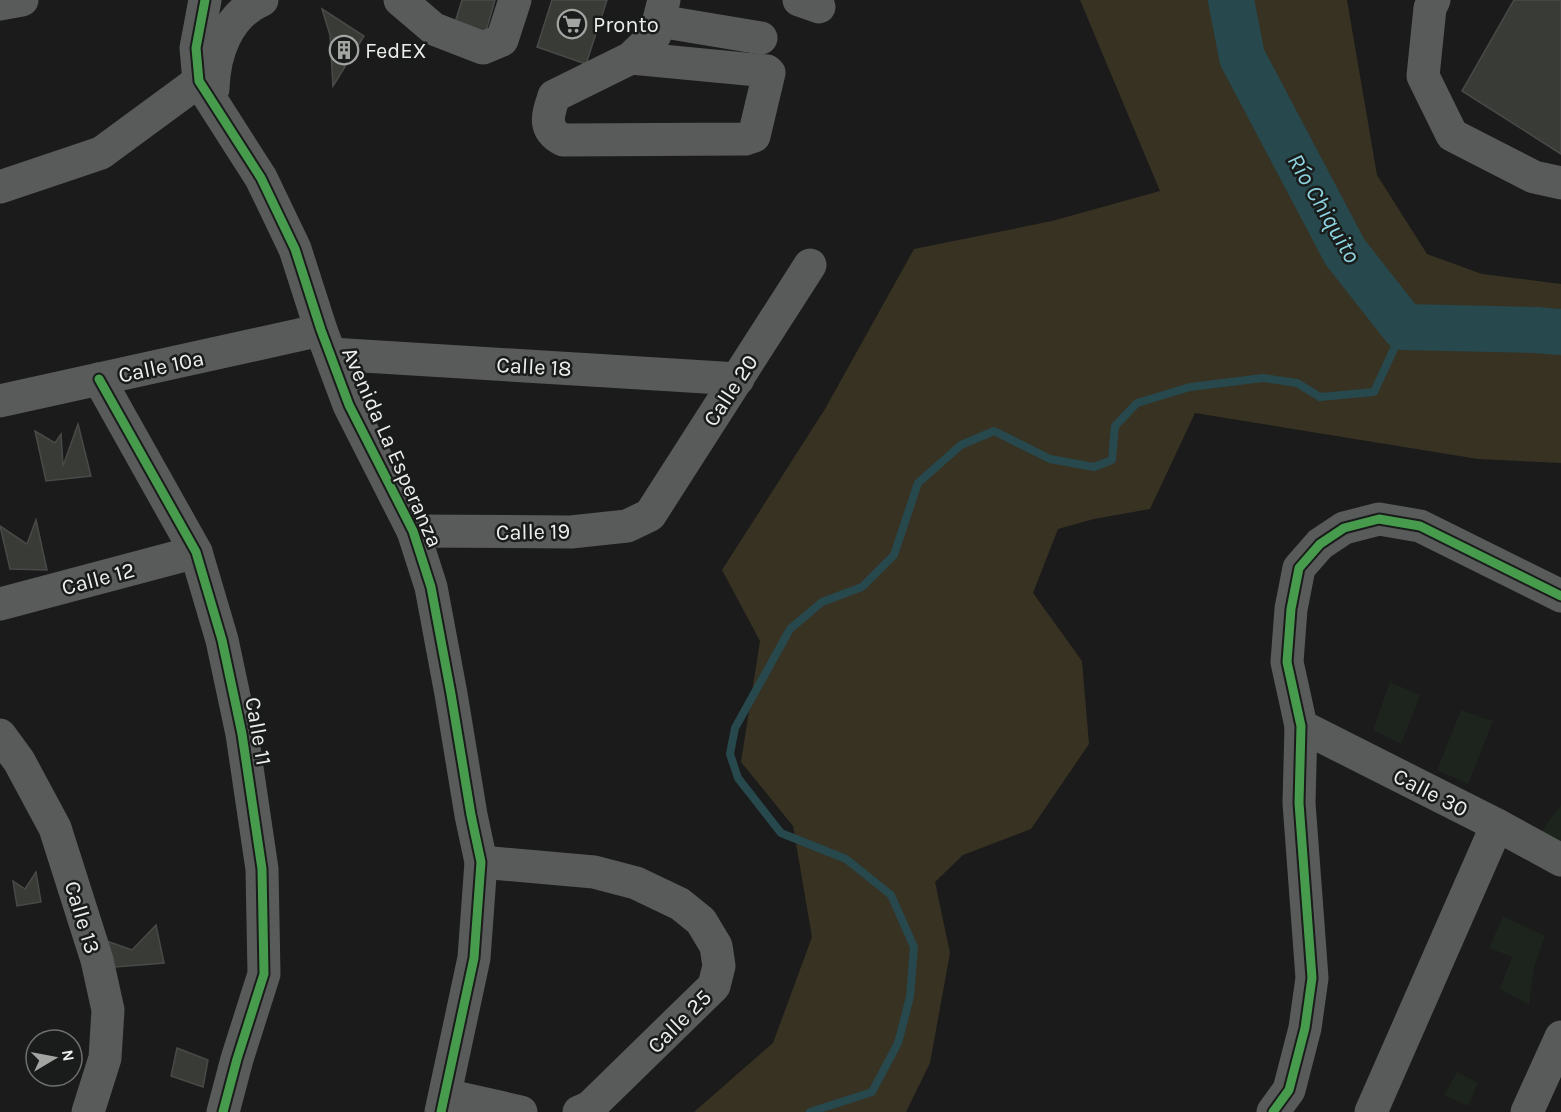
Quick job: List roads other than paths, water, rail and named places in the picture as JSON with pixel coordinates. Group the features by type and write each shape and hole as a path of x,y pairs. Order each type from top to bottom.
{"street":[{"path":"0,4 22,0"},
{"name":"Avenida La Esperanza","path":"206,0 196,48 205,90 266,189 295,249 349,405 413,531 431,587 481,862 474,957 444,1103"},
{"path":"0,187 101,153 205,90 213,74 220,46 235,19 262,0"},
{"path":"400,0 439,14 483,48 502,40 515,0"},
{"path":"1434,0 1430,8 1423,76 1452,135 1534,177 1561,183"},
{"path":"631,58 767,70 769,73 754,136 752,138 563,140 554,135 549,128 548,115 554,96 631,58 655,35 661,11 761,38"},
{"path":"597,75 765,89"},
{"name":"Calle 20","path":"650,515 810,265"},
{"name":"Calle 18","path":"326,342 738,379"},
{"name":"Calle 10a","path":"0,401 99,379 326,342"},
{"name":"Calle 11","path":"99,379 196,552 222,640 242,734 262,869 264,975 223,1112"},
{"name":"Calle 19","path":"413,531 571,532 627,526 650,515"},
{"path":"1273,1112 1289,1090 1305,1028 1312,978 1299,803 1300,726 1287,662 1291,609 1299,568 1320,544 1344,528 1379,519 1420,526 1561,596"},
{"name":"Calle 12","path":"0,604 196,552"},
{"name":"Calle 30","path":"1300,726 1497,825 1561,860"},
{"name":"Calle 13","path":"0,735 19,761 55,828 97,960 108,1010 105,1058 88,1112"},
{"path":"1371,1112 1497,825"},
{"name":"Calle 25","path":"481,862 594,872 636,883 680,904 701,921 716,946 719,966 714,986 590,1107 579,1112"},
{"path":"1527,1112 1561,1037"},
{"path":"444,1103 521,1112"}],"waterway":[{"name":"Río Chiquito","path":"1231,0 1242,57 1345,252 1404,327 1561,332"},
{"path":"810,1112 872,1092 898,1043 910,997 914,947 891,895 846,859 781,833 738,778 730,754 735,728 790,629 822,602 862,587 894,555 918,483 961,445 994,431 1050,459 1094,467 1112,460 1115,426 1137,403 1190,387 1263,378 1297,383 1320,397 1374,392 1404,327"}],"place":[{"name":"Pronto","path":"572,24"},
{"name":"FedEX","path":"344,50"}]}
